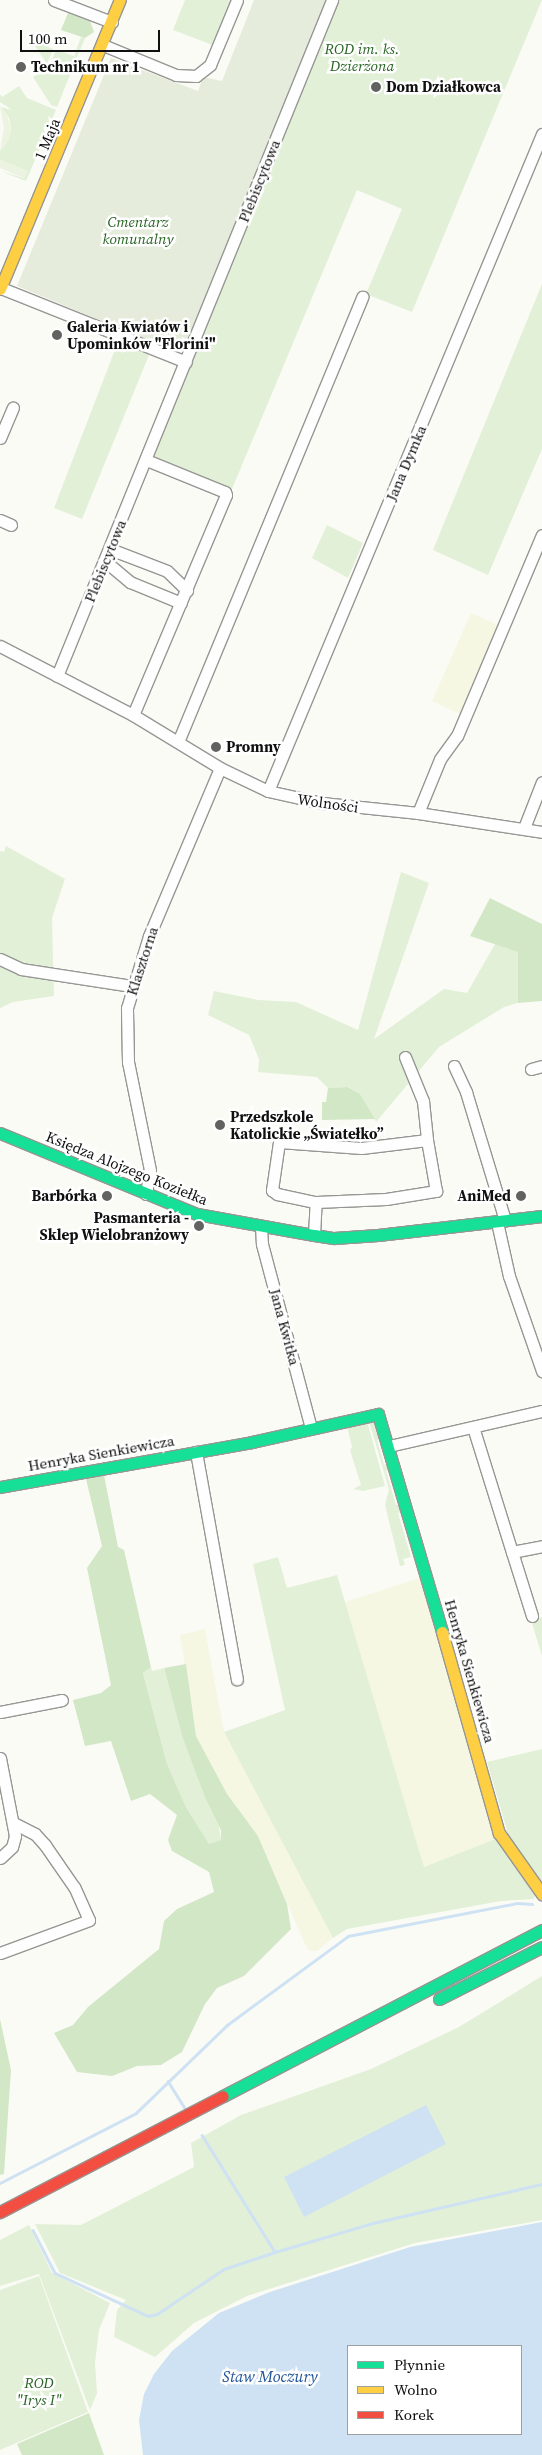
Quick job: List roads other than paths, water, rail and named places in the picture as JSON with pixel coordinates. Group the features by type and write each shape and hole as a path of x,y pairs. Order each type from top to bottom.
{"main road":[{"name":"1 Maja","path":"0,289 103,45 120,0"},
{"name":"Księdza Alojzego Koziełka","path":"0,1133 197,1214 314,1235 334,1238 370,1236 542,1216"},
{"name":"Henryka Sienkiewicza","path":"0,1487 196,1452 376,1413 380,1417 389,1446 499,1833 542,1894"},
{"path":"0,2212 542,1930"},
{"path":"427,2006 542,1947"},
{"path":"0,2226 232,2106"}],"street":[{"path":"54,0 112,22"},
{"path":"103,45 176,75 196,76 210,65 237,0"},
{"name":"Plebiscytowa","path":"57,676 332,0"},
{"name":"Jana Dymka","path":"268,791 542,134"},
{"path":"0,289 186,362"},
{"path":"178,742 362,304 362,297"},
{"path":"0,438 13,408"},
{"path":"133,714 187,590 225,492 146,460"},
{"path":"418,813 440,759 457,736 542,535"},
{"path":"110,549 167,571 187,590"},
{"path":"105,561 130,582 181,603"},
{"name":"Wolności","path":"0,646 133,714 220,768 268,791 322,803 418,813 542,832"},
{"name":"Klasztorna","path":"146,1194 150,1170 128,1062 126,1034 132,986 148,936 220,768"},
{"path":"524,828 542,782"},
{"path":"0,959 21,969 132,986"},
{"path":"404,1057 423,1101 436,1191 386,1199 316,1202 277,1194 272,1190 279,1142 361,1148 428,1140"},
{"path":"454,1066 466,1092 501,1221 509,1276 542,1371"},
{"path":"314,1235 316,1202"},
{"name":"Jana Kwitka","path":"261,1226 262,1244 311,1428"},
{"path":"389,1446 542,1411"},
{"path":"473,1427 532,1616"},
{"path":"196,1452 237,1679"},
{"path":"512,1552 542,1546"},
{"path":"0,1712 62,1700"},
{"path":"0,1758 15,1824 14,1844 0,1858"},
{"path":"0,1953 89,1920 74,1887 52,1853 35,1834 15,1824"}],"water":[{"path":"426,2105 446,2144 304,2217 284,2177"},
{"name":"Staw Moczury","path":"542,2222 542,2455 143,2455 139,2420 144,2394 154,2374 172,2351 219,2313 270,2292 410,2247"}],"waterway":[{"path":"0,2183 136,2113 227,2025 348,1936 517,1903 532,1904"},
{"path":"168,2081 184,2107"},
{"path":"202,2135 275,2252 373,2223 542,2184"},
{"path":"33,2230 55,2273 148,2316 157,2314 224,2269 275,2252"}],"place":[{"name":"Technikum nr 1","path":"21,67"},
{"name":"Dom Działkowca","path":"376,87"},
{"name":"Galeria Kwiatów i Upominków \"Florini\"","path":"57,335"},
{"name":"Promny","path":"216,747"},
{"name":"Przedszkole Katolickie „Światełko”","path":"220,1125"},
{"name":"Barbórka","path":"107,1196"},
{"name":"AniMed","path":"521,1196"},
{"name":"Pasmanteria - Sklep Wielobranżowy","path":"199,1226"}],"park label":[{"name":"ROD im. ks. Dzierżona","path":"362,56"},
{"name":"Cmentarz komunalny","path":"138,230"},
{"name":"ROD \"Irys I\"","path":"39,2390"}]}
